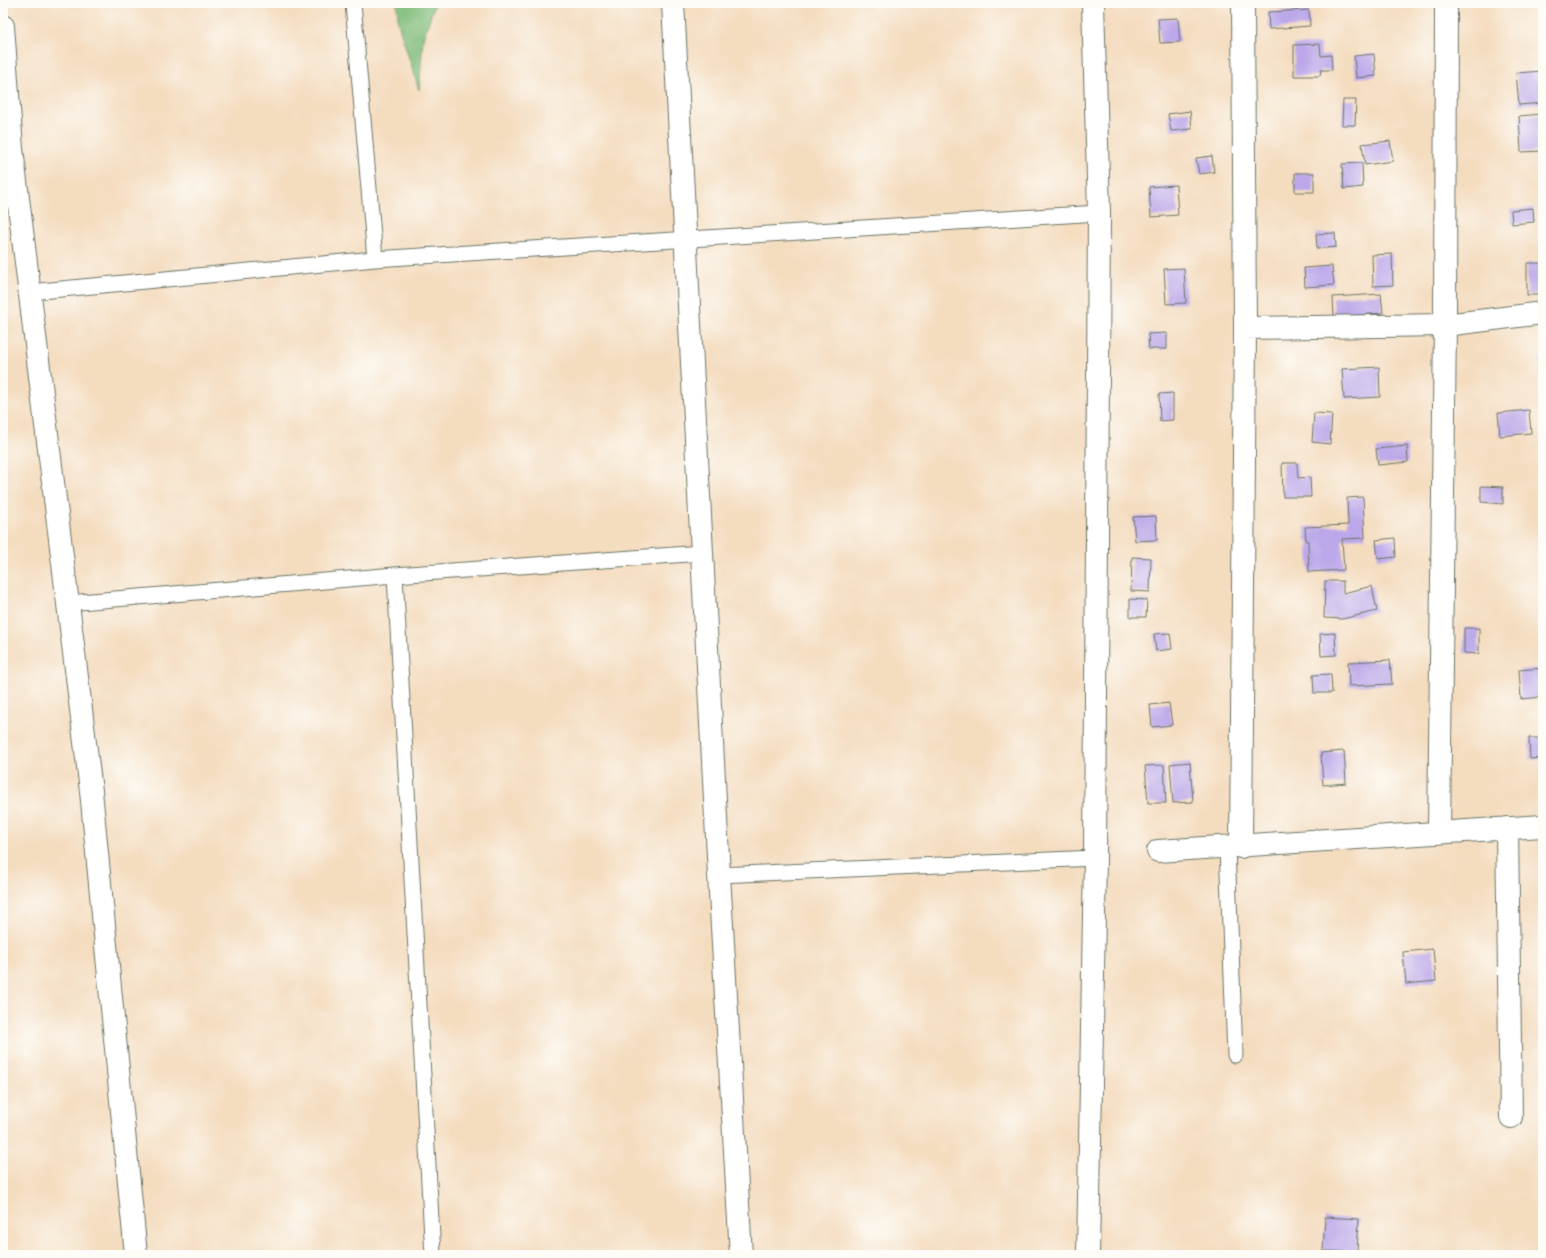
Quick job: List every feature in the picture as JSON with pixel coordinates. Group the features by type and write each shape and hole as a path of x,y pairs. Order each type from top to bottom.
{"street":[{"path":"673,3 718,875 741,1255"},
{"path":"1088,1255 1095,858 1100,212 1093,3"},
{"path":"1234,847 1245,328 1242,3"},
{"path":"1439,832 1445,325 1446,3"},
{"path":"3,26 12,149 91,791 136,1255"},
{"path":"1245,328 1445,325 1543,313"},
{"path":"1158,851 1543,826"},
{"path":"1507,828 1511,1117"}],"lane":[{"path":"353,3 375,259"},
{"path":"30,292 375,259 1100,212"},
{"path":"68,603 395,575 702,553"},
{"path":"395,575 433,1255"},
{"path":"1234,847 1235,1055"},
{"path":"718,875 1095,858"}],"green space":[{"path":"397,3 435,3 423,39 419,90 398,23"}],"building":[{"path":"1309,10 1310,26 1269,29 1268,12"},
{"path":"1178,18 1180,42 1160,43 1158,19"},
{"path":"1320,44 1321,56 1331,55 1332,70 1321,70 1320,76 1294,76 1294,45"},
{"path":"1374,54 1376,76 1356,78 1354,56"},
{"path":"1543,71 1543,103 1519,105 1516,73"},
{"path":"1343,100 1356,100 1355,125 1342,125"},
{"path":"1190,111 1192,129 1171,131 1168,114"},
{"path":"1543,114 1543,151 1521,152 1519,116"},
{"path":"1390,141 1393,161 1365,165 1362,144"},
{"path":"1212,156 1214,172 1199,174 1196,158"},
{"path":"1362,163 1363,187 1344,189 1342,164"},
{"path":"1295,173 1314,173 1314,192 1295,192"},
{"path":"1176,185 1178,215 1151,217 1149,187"},
{"path":"1533,208 1534,222 1512,224 1511,210"},
{"path":"1335,233 1336,247 1317,249 1316,234"},
{"path":"1392,254 1393,285 1373,286 1372,255"},
{"path":"1527,263 1543,263 1543,295 1527,295"},
{"path":"1332,266 1334,285 1305,287 1304,268"},
{"path":"1184,268 1186,303 1166,304 1164,269"},
{"path":"1381,294 1383,313 1334,317 1333,297"},
{"path":"1167,333 1167,349 1149,349 1148,334"},
{"path":"1540,358 1543,358 1543,378 1540,378"},
{"path":"1379,367 1380,397 1344,399 1342,369"},
{"path":"1173,393 1173,420 1160,421 1159,394"},
{"path":"1529,410 1531,433 1500,436 1498,413"},
{"path":"1314,413 1332,414 1330,444 1312,442"},
{"path":"1407,446 1408,462 1378,465 1376,449"},
{"path":"1282,463 1297,463 1298,478 1310,477 1311,497 1283,497"},
{"path":"1481,486 1503,487 1503,504 1481,502"},
{"path":"1363,497 1365,538 1342,539 1344,570 1309,572 1308,541 1306,541 1305,527 1348,525 1347,498"},
{"path":"1156,516 1157,540 1135,541 1133,517"},
{"path":"1395,538 1396,557 1378,559 1376,540"},
{"path":"1132,557 1151,558 1150,592 1131,591"},
{"path":"1325,581 1343,581 1343,593 1372,586 1377,611 1342,619 1324,618"},
{"path":"1130,599 1147,600 1146,617 1130,617"},
{"path":"1464,628 1479,628 1479,654 1464,653"},
{"path":"1170,633 1172,649 1156,651 1154,634"},
{"path":"1335,633 1336,655 1321,656 1320,634"},
{"path":"1390,660 1392,684 1349,686 1348,662"},
{"path":"1543,668 1543,697 1521,699 1519,670"},
{"path":"1331,674 1332,693 1314,693 1313,675"},
{"path":"1169,703 1172,725 1152,727 1150,705"},
{"path":"1529,738 1543,738 1543,758 1530,759"},
{"path":"1344,751 1346,783 1323,785 1321,753"},
{"path":"1190,762 1193,802 1173,803 1170,764"},
{"path":"1164,765 1166,803 1148,803 1145,766"},
{"path":"1433,949 1436,981 1406,984 1403,952"},
{"path":"1325,1217 1359,1219 1357,1252 1323,1251"}]}
